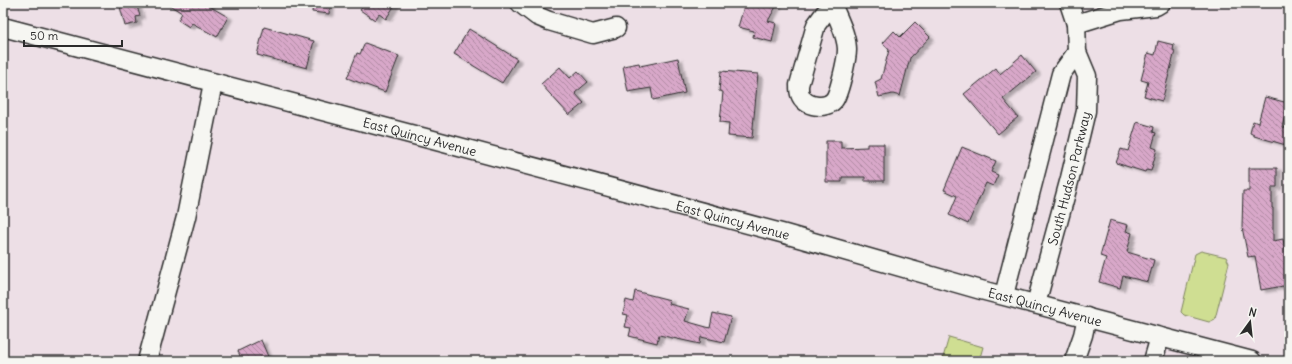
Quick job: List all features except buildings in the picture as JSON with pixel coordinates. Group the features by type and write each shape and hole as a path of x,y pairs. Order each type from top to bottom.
{"street":[{"path":"520,3 537,16 593,34 616,28"},
{"name":"South Hudson Parkway","path":"1036,304 1070,178 1086,111 1087,76 1077,52 1076,24 1069,3"},
{"path":"1076,24 1121,10 1156,6 1160,3"},
{"path":"834,4 845,36 847,50 845,62 835,100 830,104 823,106 813,106 805,101 800,95 799,85 816,25 834,4"},
{"name":"East Quincy Avenue","path":"3,27 785,234 1036,304 1252,361"},
{"path":"1004,295 1061,74 1077,52"},
{"path":"147,361 186,217 213,82"},
{"path":"1074,361 1087,317"},
{"path":"1153,361 1160,337"}],"green space":[{"path":"1201,251 1226,257 1229,263 1215,319 1209,322 1184,315 1181,312 1195,254"},
{"path":"949,337 983,347 979,361 942,361"}]}
